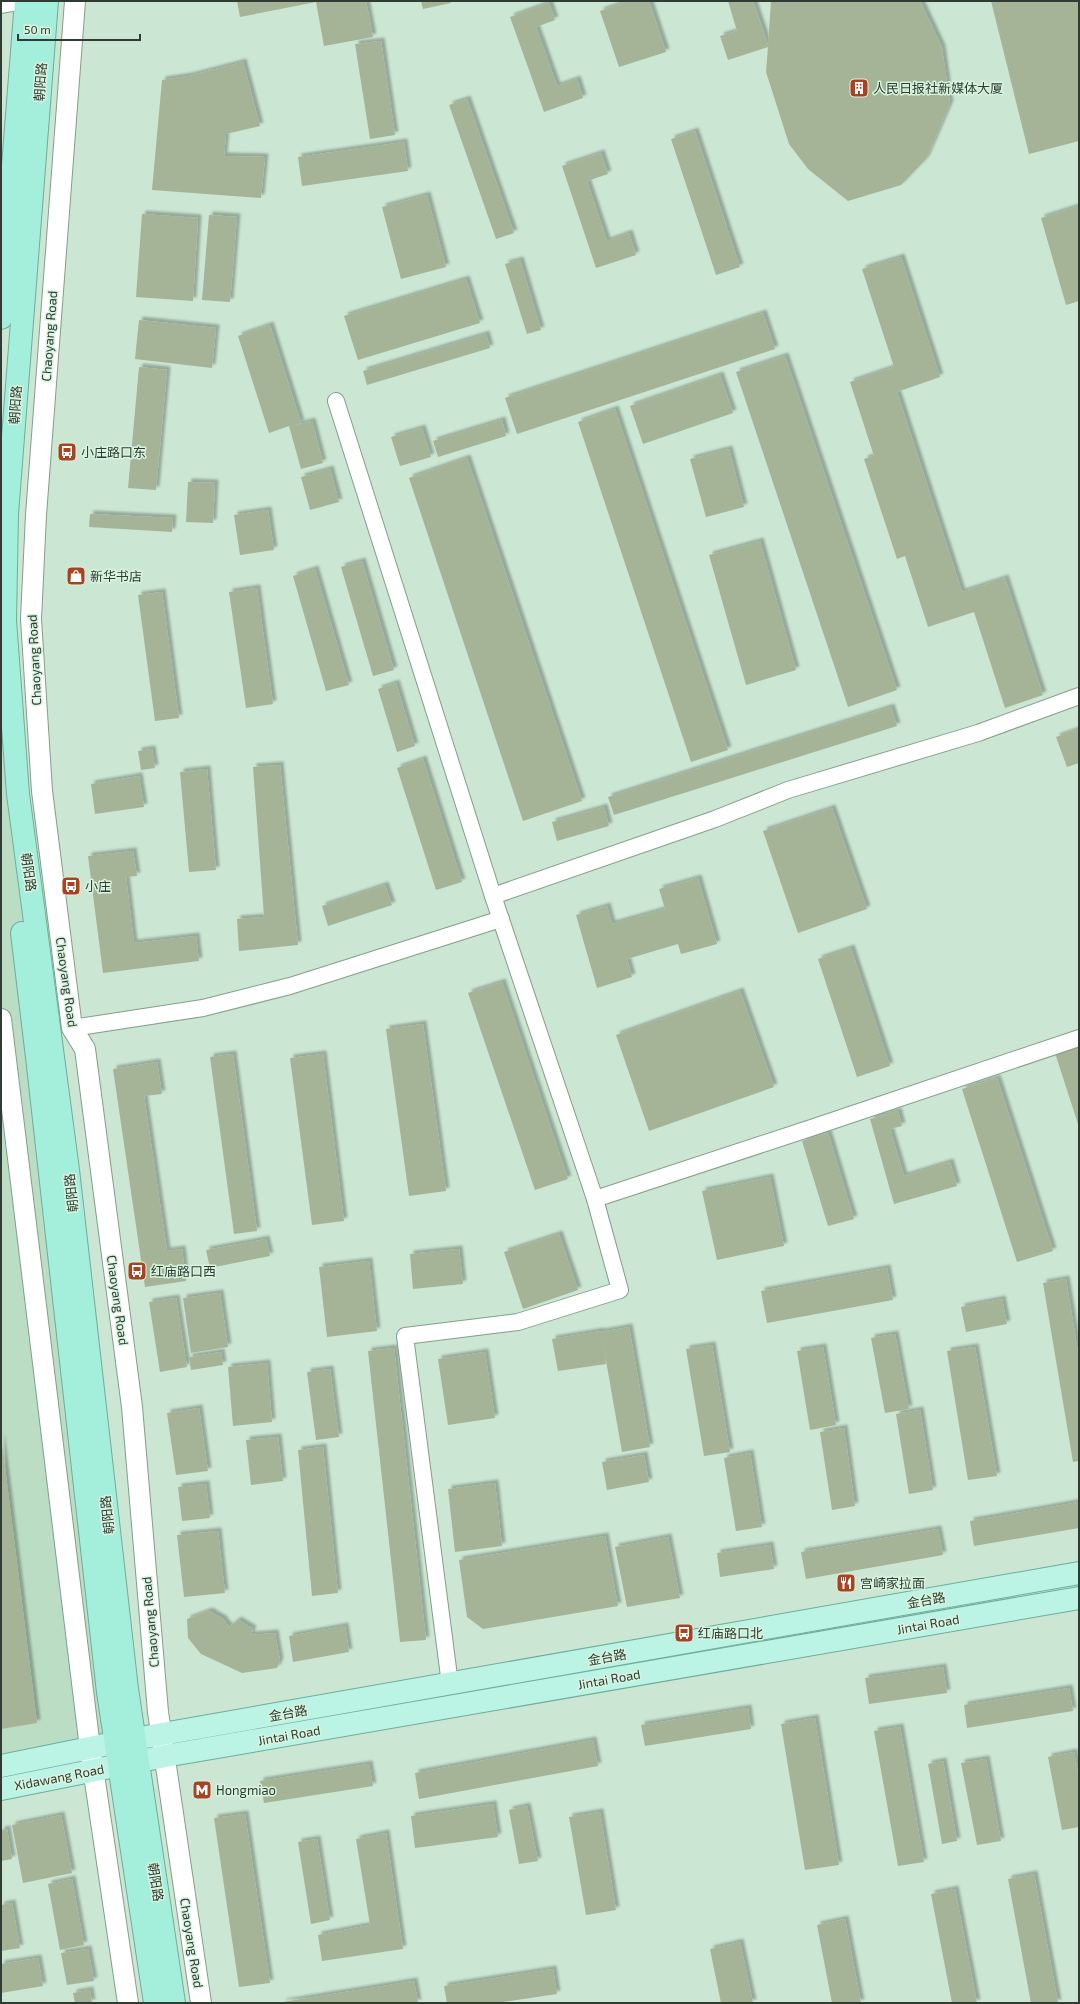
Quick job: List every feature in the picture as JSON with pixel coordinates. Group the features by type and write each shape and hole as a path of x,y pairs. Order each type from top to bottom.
{"highway":[{"name":"朝阳路","path":"1,318 26,1"},
{"name":"朝阳路","path":"47,1 6,514 3,620 18,794 68,1170 127,1689 125,1741"},
{"name":"朝阳路","path":"1,766 125,1741"},
{"path":"125,1741 128,1763"},
{"name":"朝阳路","path":"128,1763 155,2003"},
{"name":"朝阳路","path":"128,1763 174,2003"}],"main road":[{"name":"金台路","path":"125,1741 163,1746 450,1684 1079,1573"},
{"name":"Jintai Road","path":"128,1763 163,1746 1079,1598"},
{"name":"Xidawang Road","path":"1,1766 125,1741"},
{"name":"Xidawang Road","path":"1,1789 128,1763"}],"street":[{"path":"1,4 13,1"},
{"name":"Chaoyang Road","path":"75,1 36,515 31,619 42,791 72,1028 85,1049 132,1407 158,1712 201,2003"},
{"path":"336,401 493,896 595,1199 620,1290 518,1322 405,1336 450,1684"},
{"path":"3,620 31,619"},
{"path":"493,896 716,819 788,790 978,733 1079,696"},
{"path":"72,1028 203,1008 290,986 501,919"},
{"path":"1,1020 90,1748 128,2003"},
{"path":"595,1199 1079,1038"}],"shaded area":[{"path":"1,571 118,1765 1,1786"}],"building":[{"path":"237,1 366,1 373,37 324,46 316,2 240,17"},
{"path":"421,1 450,1 451,3 423,9"},
{"path":"629,1 649,1 666,52 619,67 600,11"},
{"name":"人民日报社新媒体大厦","path":"728,1 753,1 768,45 771,1 920,1 942,48 950,104 926,159 901,185 848,201 808,169 789,144 766,72 768,47 728,60 720,36 737,31"},
{"path":"991,1 1079,1 1079,141 1029,154"},
{"path":"549,3 555,20 536,27 557,86 577,79 583,98 544,112 510,17"},
{"path":"381,41 395,135 370,139 355,44"},
{"path":"243,62 260,126 226,134 224,156 265,157 261,198 152,190 162,80 189,76"},
{"path":"467,99 514,233 496,239 449,105"},
{"path":"695,131 740,267 716,275 671,139"},
{"path":"404,142 408,171 302,186 298,157"},
{"path":"601,153 608,174 587,181 607,241 629,233 636,255 596,268 562,166"},
{"path":"427,195 446,267 401,279 382,207"},
{"path":"1079,206 1079,301 1066,305 1041,218"},
{"path":"142,214 198,218 193,301 136,297"},
{"path":"209,215 237,217 230,302 202,300"},
{"path":"901,257 940,377 897,392 962,592 1005,578 1043,695 1005,708 974,612 928,627 905,556 897,559 864,459 874,456 850,382 894,367 862,269"},
{"path":"520,260 541,330 527,334 505,264"},
{"path":"466,279 480,323 358,360 344,316"},
{"path":"763,313 775,349 517,434 505,398"},
{"path":"139,320 216,328 212,368 135,359"},
{"path":"270,325 301,423 293,426 312,421 323,463 301,469 289,426 269,433 238,336"},
{"path":"486,334 490,348 367,385 363,371"},
{"path":"785,356 897,690 848,707 736,372"},
{"path":"139,367 167,370 156,490 128,488"},
{"path":"720,375 733,413 643,444 630,406"},
{"path":"615,409 728,750 691,762 578,422"},
{"path":"502,420 506,436 438,457 433,441"},
{"path":"422,428 431,457 400,466 391,437"},
{"path":"729,449 744,507 706,517 690,459"},
{"path":"467,458 582,801 523,821 409,478"},
{"path":"330,469 339,502 310,510 301,477"},
{"path":"188,482 215,483 213,523 186,522"},
{"path":"268,510 274,550 240,555 234,515"},
{"path":"90,514 173,518 172,532 89,527"},
{"path":"760,541 796,670 746,685 709,555"},
{"path":"362,561 394,670 373,676 341,567"},
{"path":"315,569 349,685 326,691 293,576"},
{"path":"257,588 273,704 246,708 229,592"},
{"path":"162,592 179,718 155,721 138,595"},
{"path":"396,683 415,746 397,752 378,689"},
{"path":"891,707 897,726 614,815 608,797"},
{"path":"1079,729 1079,763 1067,767 1056,737"},
{"path":"152,749 155,768 141,770 138,751"},
{"path":"423,759 462,882 436,890 397,768"},
{"path":"280,765 298,945 239,951 237,919 264,917 253,767"},
{"path":"207,769 216,870 189,872 180,772"},
{"path":"139,776 144,807 95,814 91,784"},
{"path":"604,807 609,826 557,841 552,822"},
{"path":"832,808 867,909 798,933 763,831"},
{"path":"133,851 137,876 126,877 134,943 196,936 199,961 103,973 88,856"},
{"path":"698,878 717,944 681,954 678,944 627,959 632,977 597,988 576,915 607,906 612,924 665,909 659,889"},
{"path":"385,885 392,905 328,926 322,906"},
{"path":"851,948 890,1066 857,1077 818,959"},
{"path":"502,982 568,1179 535,1190 468,993"},
{"path":"740,991 774,1087 649,1131 616,1035"},
{"path":"423,1024 446,1191 409,1196 386,1029"},
{"path":"1079,1046 1079,1127 1055,1053"},
{"path":"233,1054 257,1231 234,1234 210,1057"},
{"path":"323,1054 344,1221 312,1225 290,1058"},
{"path":"157,1062 162,1094 144,1096 167,1251 182,1249 186,1281 145,1287 113,1069"},
{"path":"997,1078 1053,1251 1017,1262 962,1089"},
{"path":"898,1111 902,1126 890,1129 904,1176 950,1162 957,1186 894,1204 870,1119"},
{"path":"828,1133 854,1219 828,1226 802,1141"},
{"path":"770,1177 784,1246 717,1260 702,1191"},
{"path":"559,1234 578,1290 523,1309 504,1252"},
{"path":"266,1239 270,1256 210,1268 206,1250"},
{"path":"459,1249 463,1284 413,1289 410,1254"},
{"path":"369,1261 377,1331 327,1337 319,1267"},
{"path":"887,1268 893,1300 767,1323 761,1291"},
{"path":"1066,1279 1079,1359 1079,1461 1073,1462 1043,1283"},
{"path":"220,1293 228,1347 191,1353 183,1298"},
{"path":"176,1298 187,1367 160,1372 149,1302"},
{"path":"1002,1299 1007,1324 966,1332 961,1307"},
{"path":"629,1327 650,1447 622,1452 601,1332"},
{"path":"601,1331 606,1364 558,1371 552,1339"},
{"path":"895,1334 909,1409 885,1413 871,1338"},
{"path":"712,1345 730,1452 704,1456 686,1349"},
{"path":"823,1347 836,1425 810,1430 797,1351"},
{"path":"975,1347 997,1476 968,1480 947,1351"},
{"path":"394,1348 426,1640 400,1642 368,1351"},
{"path":"221,1352 223,1365 191,1370 189,1357"},
{"path":"485,1352 495,1418 448,1425 438,1359"},
{"path":"267,1363 272,1422 233,1426 228,1367"},
{"path":"330,1369 339,1437 316,1440 307,1372"},
{"path":"199,1408 208,1471 176,1475 167,1413"},
{"path":"920,1410 933,1490 909,1494 896,1414"},
{"path":"844,1428 855,1506 832,1510 820,1432"},
{"path":"1,1436 37,1723 1,1729"},
{"path":"278,1437 283,1481 251,1485 246,1440"},
{"path":"323,1447 338,1593 312,1596 298,1450"},
{"path":"750,1453 762,1527 736,1531 724,1458"},
{"path":"644,1455 649,1482 607,1490 602,1462"},
{"path":"495,1483 502,1546 455,1552 448,1489"},
{"path":"206,1484 210,1518 182,1521 178,1487"},
{"path":"1079,1502 1079,1528 974,1546 970,1521"},
{"path":"938,1529 943,1555 806,1579 801,1552"},
{"path":"218,1531 225,1593 184,1597 177,1535"},
{"path":"605,1536 618,1606 483,1629 467,1617 459,1560"},
{"path":"668,1537 680,1598 627,1607 615,1547"},
{"path":"770,1545 774,1569 720,1577 717,1553"},
{"path":"209,1611 223,1619 229,1627 238,1620 253,1629 251,1635 275,1633 280,1661 277,1668 242,1673 201,1654 188,1638 187,1619"},
{"path":"345,1626 349,1652 293,1662 289,1636"},
{"path":"943,1667 947,1693 869,1704 865,1678"},
{"path":"1069,1688 1073,1711 967,1728 964,1705"},
{"path":"748,1708 751,1729 645,1746 641,1725"},
{"path":"815,1718 839,1865 805,1870 781,1724"},
{"path":"900,1727 924,1862 898,1866 874,1731"},
{"path":"593,1740 598,1766 419,1799 415,1773"},
{"path":"1074,1752 1079,1779 1079,1827 1062,1830 1048,1757"},
{"path":"986,1759 1001,1841 977,1845 961,1763"},
{"path":"943,1761 957,1841 942,1844 928,1764"},
{"path":"369,1764 373,1786 264,1803 260,1781"},
{"path":"493,1804 498,1837 415,1848 411,1816"},
{"path":"527,1806 538,1861 519,1864 509,1810"},
{"path":"600,1812 616,1910 586,1915 569,1817"},
{"path":"245,1814 270,1983 239,1987 214,1818"},
{"path":"61,1815 72,1873 23,1883 12,1825"},
{"path":"7,1829 12,1859 1,1861 1,1830"},
{"path":"386,1833 403,1949 322,1961 318,1935 370,1925 356,1839"},
{"path":"317,1839 330,1920 311,1924 298,1842"},
{"path":"1034,1874 1058,2003 1031,2003 1008,1879"},
{"path":"72,1879 84,1945 60,1950 48,1884"},
{"path":"955,1889 977,2003 952,2003 931,1894"},
{"path":"12,1903 20,1948 1,1951 1,1905"},
{"path":"845,1919 861,2003 832,2003 817,1925"},
{"path":"740,1942 753,2003 721,2003 710,1949"},
{"path":"88,1949 94,1981 67,1985 61,1953"},
{"path":"38,1958 43,1986 1,1993 1,1964"},
{"path":"553,1969 557,1994 496,2003 447,2003 444,1986"},
{"path":"414,1981 418,2003 283,2003 283,2002"},
{"path":"90,1990 92,2003 75,2003 73,1993"}],"place":[{"name":"人民日报社新媒体大厦","path":"859,88"},
{"name":"小庄路口东","path":"67,452"},
{"name":"新华书店","path":"76,576"},
{"name":"小庄","path":"71,886"},
{"name":"红庙路口西","path":"137,1271"},
{"name":"宫崎家拉面","path":"846,1583"},
{"name":"红庙路口北","path":"684,1633"},
{"name":"Hongmiao","path":"202,1790"}]}
